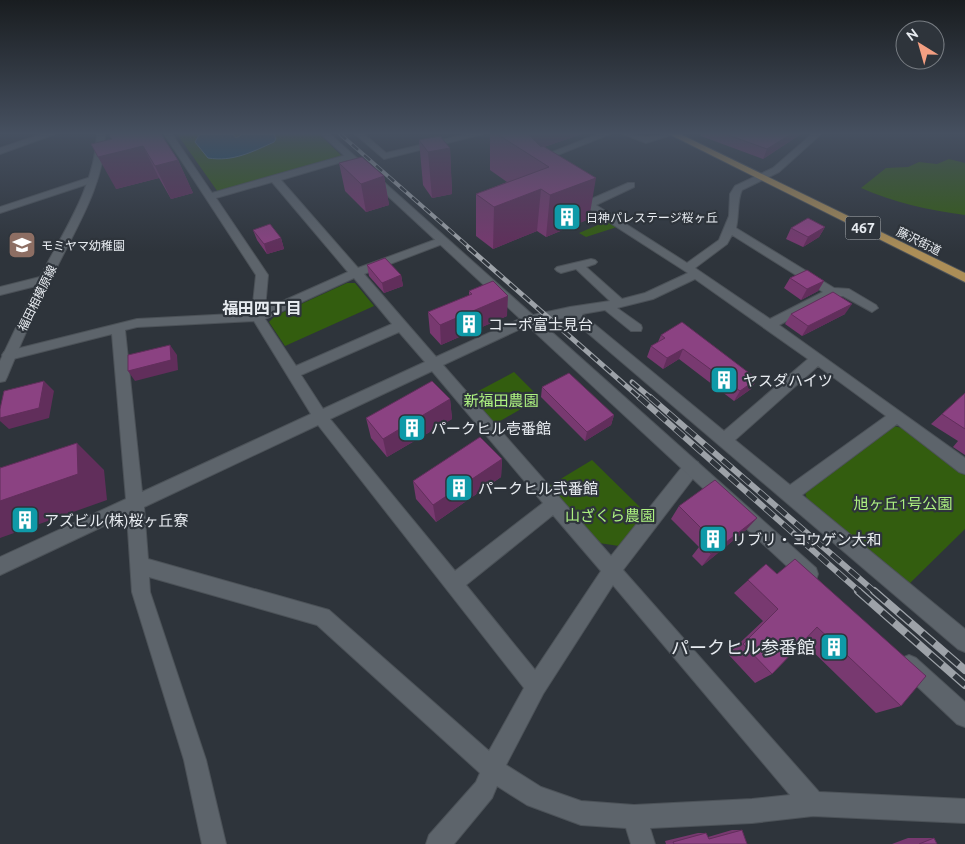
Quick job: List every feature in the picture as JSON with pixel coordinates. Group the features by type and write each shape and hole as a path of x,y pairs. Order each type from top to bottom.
{"highway":[{"name":"藤沢街道","path":"752,173 965,278"}],"street":[{"path":"191,173 210,197 262,274 258,317 320,417 454,582 536,687"},
{"path":"210,197 290,173"},
{"path":"367,173 821,585"},
{"path":"0,566 528,320 570,311 613,305 649,296 692,271 722,242 730,229 734,216 735,194 738,188 770,173"},
{"path":"0,210 95,175"},
{"name":"福田相模原線","path":"0,377 95,175"},
{"path":"274,178 813,804"},
{"path":"588,204 631,185"},
{"path":"561,187 692,271 769,324 965,467"},
{"path":"730,229 832,292"},
{"path":"9,355 137,323 258,317 356,273 441,241"},
{"path":"561,269 591,262"},
{"path":"578,265 636,328"},
{"path":"0,291 44,280"},
{"path":"769,324 832,292 845,292 872,308"},
{"path":"570,311 965,642"},
{"path":"293,372 400,326"},
{"path":"118,328 135,503 141,592 195,760 214,844"},
{"path":"724,440 817,358"},
{"path":"790,495 897,416"},
{"path":"438,844 484,790 500,750 536,687 611,571 692,468"},
{"path":"454,582 554,504"},
{"path":"139,565 322,617 493,770 535,797 581,813 634,817 752,810 813,804 965,811"},
{"path":"900,657 965,716"},
{"path":"634,817 643,844"}],"green space":[{"path":"205,173 284,173 218,192"},
{"path":"879,173 965,173 965,215 912,205 886,198 861,188"},
{"path":"607,221 617,227 586,237 579,233"},
{"path":"347,283 355,283 374,306 285,346 269,322 275,316"},
{"name":"新福田農園","path":"514,372 540,398 495,424 469,396"},
{"name":"旭ヶ丘1号公園","path":"894,426 902,428 965,473 965,529 908,585 807,500 805,492"},
{"name":"山ざくら農園","path":"592,460 647,514 619,546 599,543 549,486"}],"building":[{"path":"350,173 381,173 384,176 361,184"},
{"path":"532,173 588,173 596,178 550,195 541,189 494,207 476,194"},
{"path":"808,218 825,227 808,237 791,228"},
{"path":"270,224 281,238 264,244 253,230"},
{"path":"385,258 401,275 382,283 367,265"},
{"path":"807,270 824,281 807,289 790,278"},
{"path":"493,281 508,296 440,325 428,312 472,294 469,291"},
{"path":"833,292 852,304 808,326 791,314"},
{"path":"682,322 757,379 740,391 683,349 667,358 651,346 665,338 661,335"},
{"path":"170,345 171,360 128,371 128,355"},
{"path":"569,373 614,415 587,432 542,387"},
{"path":"44,381 39,408 0,418 4,391"},
{"path":"432,381 450,399 383,439 366,418"},
{"path":"965,393 965,429 942,414"},
{"path":"480,437 502,459 433,505 413,481"},
{"path":"77,443 78,474 0,501 0,468"},
{"name":"リブリ・コウゲン大和","path":"715,480 757,518 711,554 701,544 710,537 679,506"},
{"path":"795,559 926,676 901,706 817,627 772,674 743,644 778,609 748,580 766,564 777,574"},
{"path":"742,830 747,844 674,844 673,842 706,833 709,839"},
{"path":"934,838 937,844 919,844"}],"railway":[{"path":"385,173 471,249"},
{"path":"469,248 640,398"},
{"path":"632,382 651,398"},
{"path":"639,397 860,592"},
{"path":"650,397 875,592"},
{"path":"858,591 965,685"},
{"path":"874,591 965,670"}],"place":[{"name":"日神パレステージ桜ヶ丘","path":"567,217"},
{"name":"モミヤマ幼稚園","path":"22,245"},
{"name":"コーポ富士見台","path":"469,324"},
{"name":"ヤスダハイツ","path":"724,380"},
{"name":"パークヒル壱番館","path":"412,428"},
{"name":"パークヒル弐番館","path":"459,488"},
{"name":"アズビル(株)桜ヶ丘寮","path":"25,520"},
{"name":"リブリ・コウゲン大和","path":"713,539"},
{"name":"パークヒル参番館","path":"834,647"}],"district":[{"name":"福田四丁目","path":"262,308"}]}
